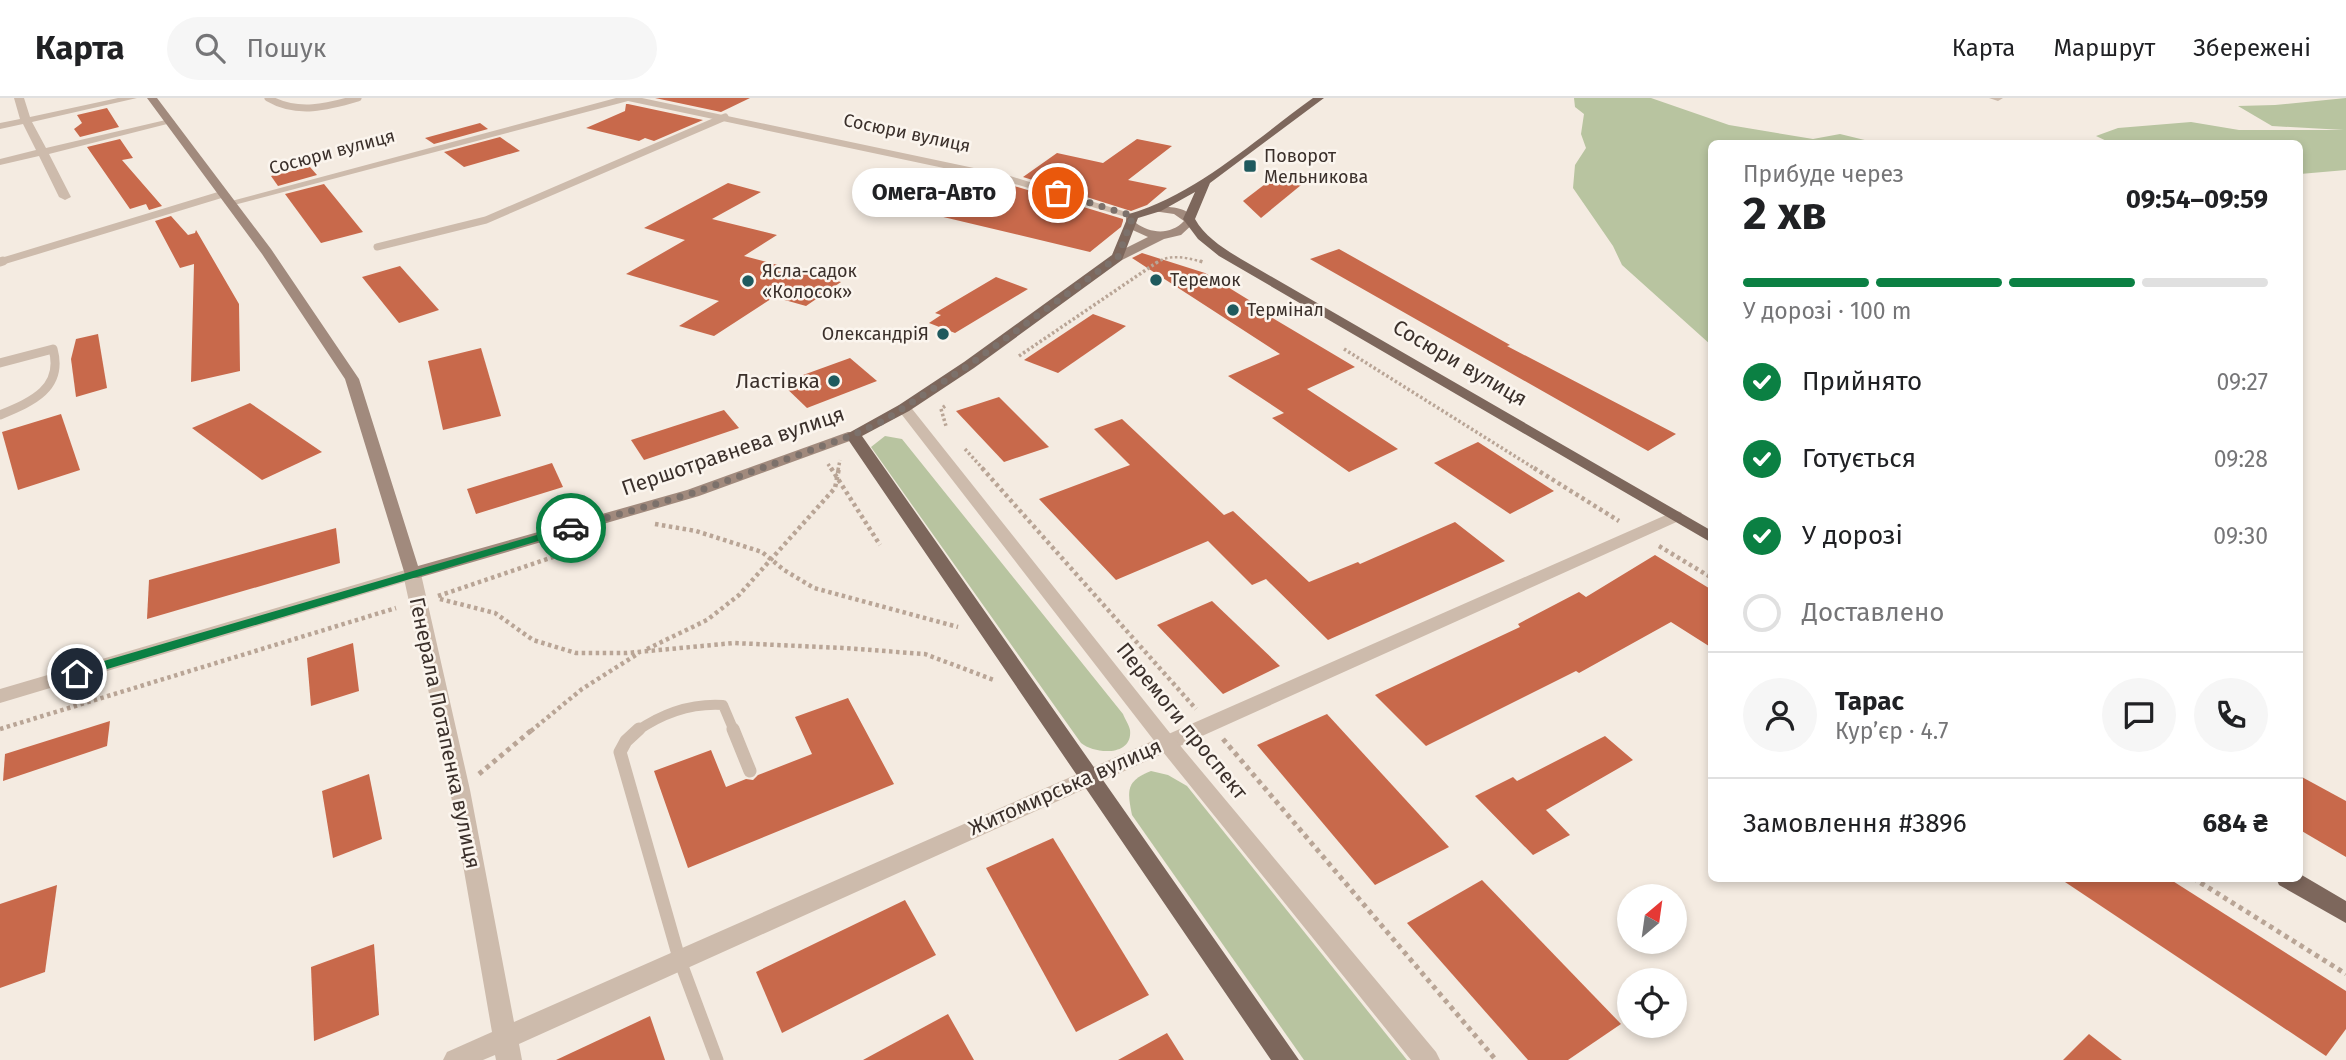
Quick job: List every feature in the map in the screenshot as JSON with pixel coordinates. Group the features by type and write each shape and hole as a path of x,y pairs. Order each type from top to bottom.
{"main road":[{"name":"Генерала Потапенка вулиця","path":"152,98 267,252 352,379 412,574"},
{"path":"1132,218 1157,209 1205,181 1318,98"},
{"path":"1157,209 1177,211 1189,221 1205,181"},
{"path":"1132,218 1130,224 1138,231 1161,235"},
{"path":"1118,257 1132,218"},
{"name":"Першотравнева вулиця","path":"412,574 693,493 853,435 904,408 969,365 1118,257 1161,235 1178,232 1189,221"},
{"name":"Сосюри вулиця","path":"1189,221 1209,242 1247,267 1708,536"},
{"path":"853,435 1286,1060"},
{"path":"2294,882 2346,913"}],"street":[{"path":"19,98 26,120 65,197"},
{"path":"0,125 132,98"},
{"name":"Сосюри вулиця","path":"227,198 251,197 627,98 1007,178 1132,218"},
{"path":"0,162 170,122"},
{"name":"Перемоги проспект","path":"904,408 1166,742 1427,1060"},
{"name":"Житомирська вулиця","path":"456,1060 507,1049 679,958 1675,516"},
{"name":"Генерала Потапенка вулиця","path":"412,574 460,790 507,1049"},
{"name":"Першотравнева вулиця","path":"0,696 412,574"}],"lane":[{"path":"268,98 292,108 317,108 358,98"},
{"path":"377,247 486,220 725,117"},
{"path":"0,262 227,198"},
{"path":"0,363 53,349 57,370 49,389 0,415"},
{"path":"716,1060 679,958 620,752 623,742 642,725 710,703 723,705 750,771"}],"path":[{"path":"1008,363 1165,257 1185,257 1208,263"},
{"path":"1336,343 1708,576"},
{"path":"952,401 941,409 944,425 953,435"},
{"path":"962,445 1209,723 1496,1060"},
{"path":"460,790 582,689 643,651 707,620 740,595 835,488 840,460"},
{"path":"828,464 880,545"},
{"path":"651,523 696,531 762,552 814,587 911,616 962,628 989,631"},
{"path":"0,729 433,597 495,613 533,640 576,653 643,651 734,643 925,654 1035,697"},
{"path":"2199,882 2346,974"}],"green space":[{"path":"1574,98 1651,98 1729,125 1813,139 1840,134 1865,140 1708,140 1708,342 1622,265 1613,246 1573,188 1575,165 1586,148 1581,134 1584,114 1575,107"},
{"path":"2346,98 2346,170 2303,174 2303,140 2104,140 2096,136 2118,128 2191,122 2239,130 2344,130 2272,126 2238,106"},
{"path":"885,436 902,439 1123,714 1130,730 1126,745 1120,749 1104,751 1081,743 871,447"},
{"path":"1151,771 1168,775 1187,786 1407,1060 1304,1060 1132,815 1130,787 1137,779"}],"building":[{"path":"655,98 750,98 721,112"},
{"path":"626,104 703,120 654,141 645,138 639,141 586,128 625,111"},
{"path":"107,108 119,127 80,137 74,129 82,123 77,115"},
{"path":"480,123 488,129 434,144 425,138"},
{"path":"500,137 520,151 464,167 444,152"},
{"path":"120,139 133,158 122,160 162,206 149,210 146,204 130,209 87,147"},
{"path":"1137,139 1172,146 1128,180 1167,188 1147,205 1131,211 1023,177 1057,153 1103,163"},
{"path":"310,167 317,175 278,186 271,176"},
{"path":"1278,174 1306,181 1261,218 1243,201"},
{"path":"728,183 761,192 712,219 777,235 744,256 841,282 806,306 774,297 714,336 679,326 719,301 626,274 685,240 644,228"},
{"path":"324,184 363,232 321,243 285,194"},
{"path":"1011,185 1123,219 1121,227 1090,252 918,211 944,194 985,204"},
{"path":"171,216 188,235 196,230 239,304 240,371 191,382 194,264 180,268 155,221"},
{"path":"1339,249 1510,345 1507,346 1676,434 1648,451 1310,259"},
{"path":"1142,253 1205,273 1270,313 1266,314 1355,367 1307,389 1398,449 1349,472 1272,418 1284,413 1228,376 1280,354 1132,258"},
{"path":"400,266 439,310 399,323 362,277"},
{"path":"996,277 1028,289 955,333 929,323 941,315 935,313"},
{"path":"1093,314 1126,326 1058,373 1024,360"},
{"path":"98,334 107,388 76,397 71,359 76,339"},
{"path":"481,348 501,416 443,430 428,361"},
{"path":"850,358 877,381 807,408 781,383"},
{"path":"999,397 1049,447 1004,462 956,411"},
{"path":"250,403 322,452 262,480 192,428"},
{"path":"724,410 739,428 644,460 631,440"},
{"path":"61,414 80,470 18,490 2,432"},
{"path":"1122,419 1224,515 1233,511 1309,582 1358,562 1360,564 1455,522 1505,561 1328,640 1266,579 1252,585 1208,541 1116,580 1039,499 1130,465 1094,429"},
{"path":"1478,442 1554,491 1510,514 1434,463"},
{"path":"552,463 563,487 476,514 467,489"},
{"path":"336,528 340,563 147,619 149,580"},
{"path":"1655,555 1708,588 1708,645 1671,622 1579,673 1576,671 1426,746 1375,695 1520,627 1518,624 1579,592 1586,597"},
{"path":"1212,601 1280,666 1223,694 1157,625"},
{"path":"353,643 359,691 311,706 307,658"},
{"path":"848,698 894,784 688,868 654,771 711,750 726,787 746,779 753,780 758,775 812,754 795,717"},
{"path":"1327,714 1449,847 1375,885 1257,745"},
{"path":"110,721 107,746 3,781 5,754"},
{"path":"1605,736 1633,760 1546,810 1570,835 1533,855 1475,796 1513,777 1517,781"},
{"path":"369,774 382,839 333,858 322,791"},
{"path":"2303,778 2346,801 2346,857 2303,832"},
{"path":"1053,838 1149,995 1076,1032 986,868"},
{"path":"1482,880 1617,1020 1617,1027 1568,1060 1528,1060 1407,923"},
{"path":"2065,882 2174,882 2346,991 2346,1029 2326,1056"},
{"path":"57,885 45,972 0,988 0,904"},
{"path":"905,900 936,955 782,1033 756,972"},
{"path":"374,944 379,1015 314,1041 311,967"},
{"path":"948,1014 974,1060 863,1060"},
{"path":"650,1016 665,1060 556,1060"},
{"path":"1167,1033 1184,1060 1118,1060"},
{"path":"2089,1034 2122,1060 2063,1060"}],"way so far":[{"path":"571,528 693,493 853,435 885,420 969,365 1118,257 1133,216 1058,193"}],"place":[{"name":"Поворот Мельникова","path":"1250,166"},
{"name":"Омега-Авто","path":"1058,193"},
{"name":"Теремок","path":"1156,280"},
{"name":"Ясла-садок «Колосок»","path":"748,281"},
{"name":"Термінал","path":"1233,310"},
{"name":"ОлександріЯ","path":"943,334"},
{"name":"Ластівка","path":"834,381"}],"route":[{"path":"77,674 571,528"}]}
